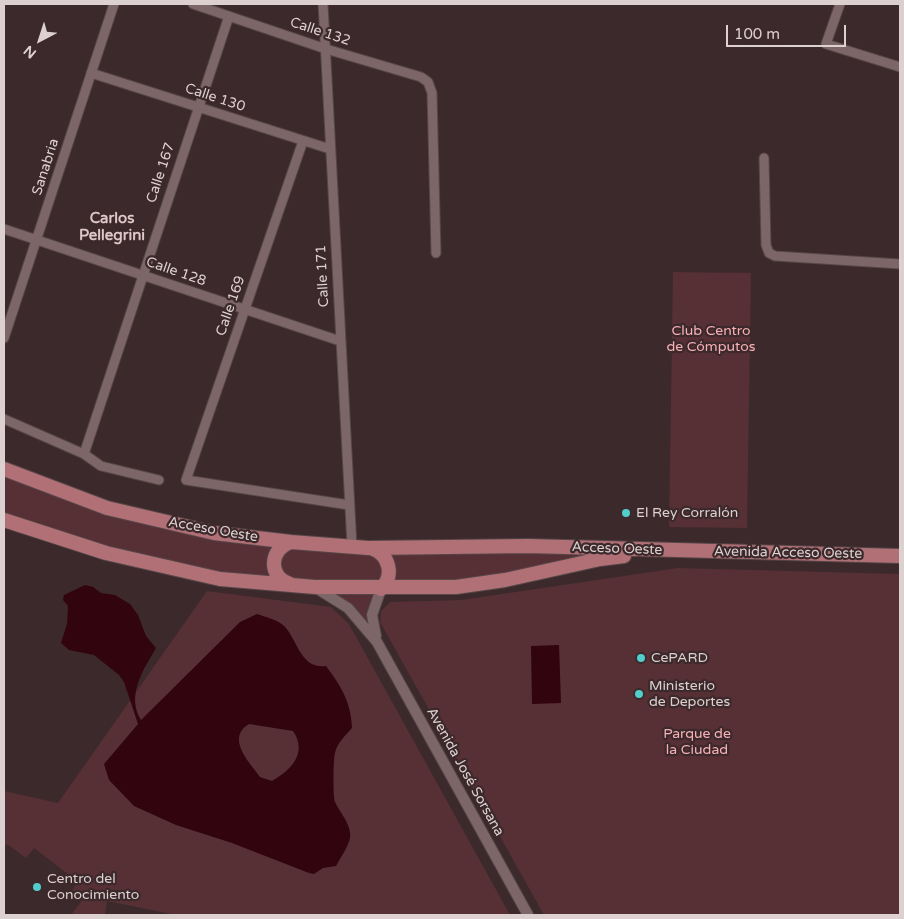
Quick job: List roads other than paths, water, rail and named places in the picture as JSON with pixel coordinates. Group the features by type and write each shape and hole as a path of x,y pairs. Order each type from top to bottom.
{"highway":[{"name":"Acceso Oeste","path":"4,469 107,508 214,533 368,548 528,546 677,551"},
{"name":"Acceso Oeste","path":"4,520 106,553 220,579 291,584 315,588 456,587 505,580 600,559 677,551"},
{"path":"291,542 279,548 273,560 273,567 279,578 291,584"},
{"path":"368,548 377,551 387,562 388,576 381,589"},
{"name":"Avenida Acceso Oeste","path":"677,551 900,556"}],"street":[{"name":"Sanabria","path":"4,338 114,4"},
{"name":"Calle 132","path":"192,4 204,6 326,48 422,77 428,82 432,93 436,253"},
{"name":"Calle 171","path":"323,4 352,546"},
{"path":"840,4 826,44 900,67"},
{"name":"Calle 167","path":"84,454 229,16"},
{"name":"Calle 130","path":"91,73 330,149"},
{"name":"Calle 169","path":"303,141 186,480 349,505"},
{"path":"764,158 766,245 769,253 775,256 900,264"},
{"name":"Calle 128","path":"4,228 340,341"},
{"path":"4,419 84,454 101,466 159,480"},
{"name":"Avenida José Sorsana","path":"315,588 334,597 348,608 377,642 528,915"},
{"name":"Avenida José Sorsana","path":"377,642 372,615 381,589"}],"place":[{"name":"El Rey Corralón","path":"626,513"},
{"name":"CePARD","path":"641,658"},
{"name":"Ministerio de Deportes","path":"639,694"},
{"name":"Centro del Conocimiento","path":"37,887"}],"district":[{"name":"Carlos Pellegrini","path":"112,228"}],"park label":[{"name":"Club Centro de Cómputos","path":"711,340"},
{"name":"Parque de la Ciudad","path":"697,742"}]}
